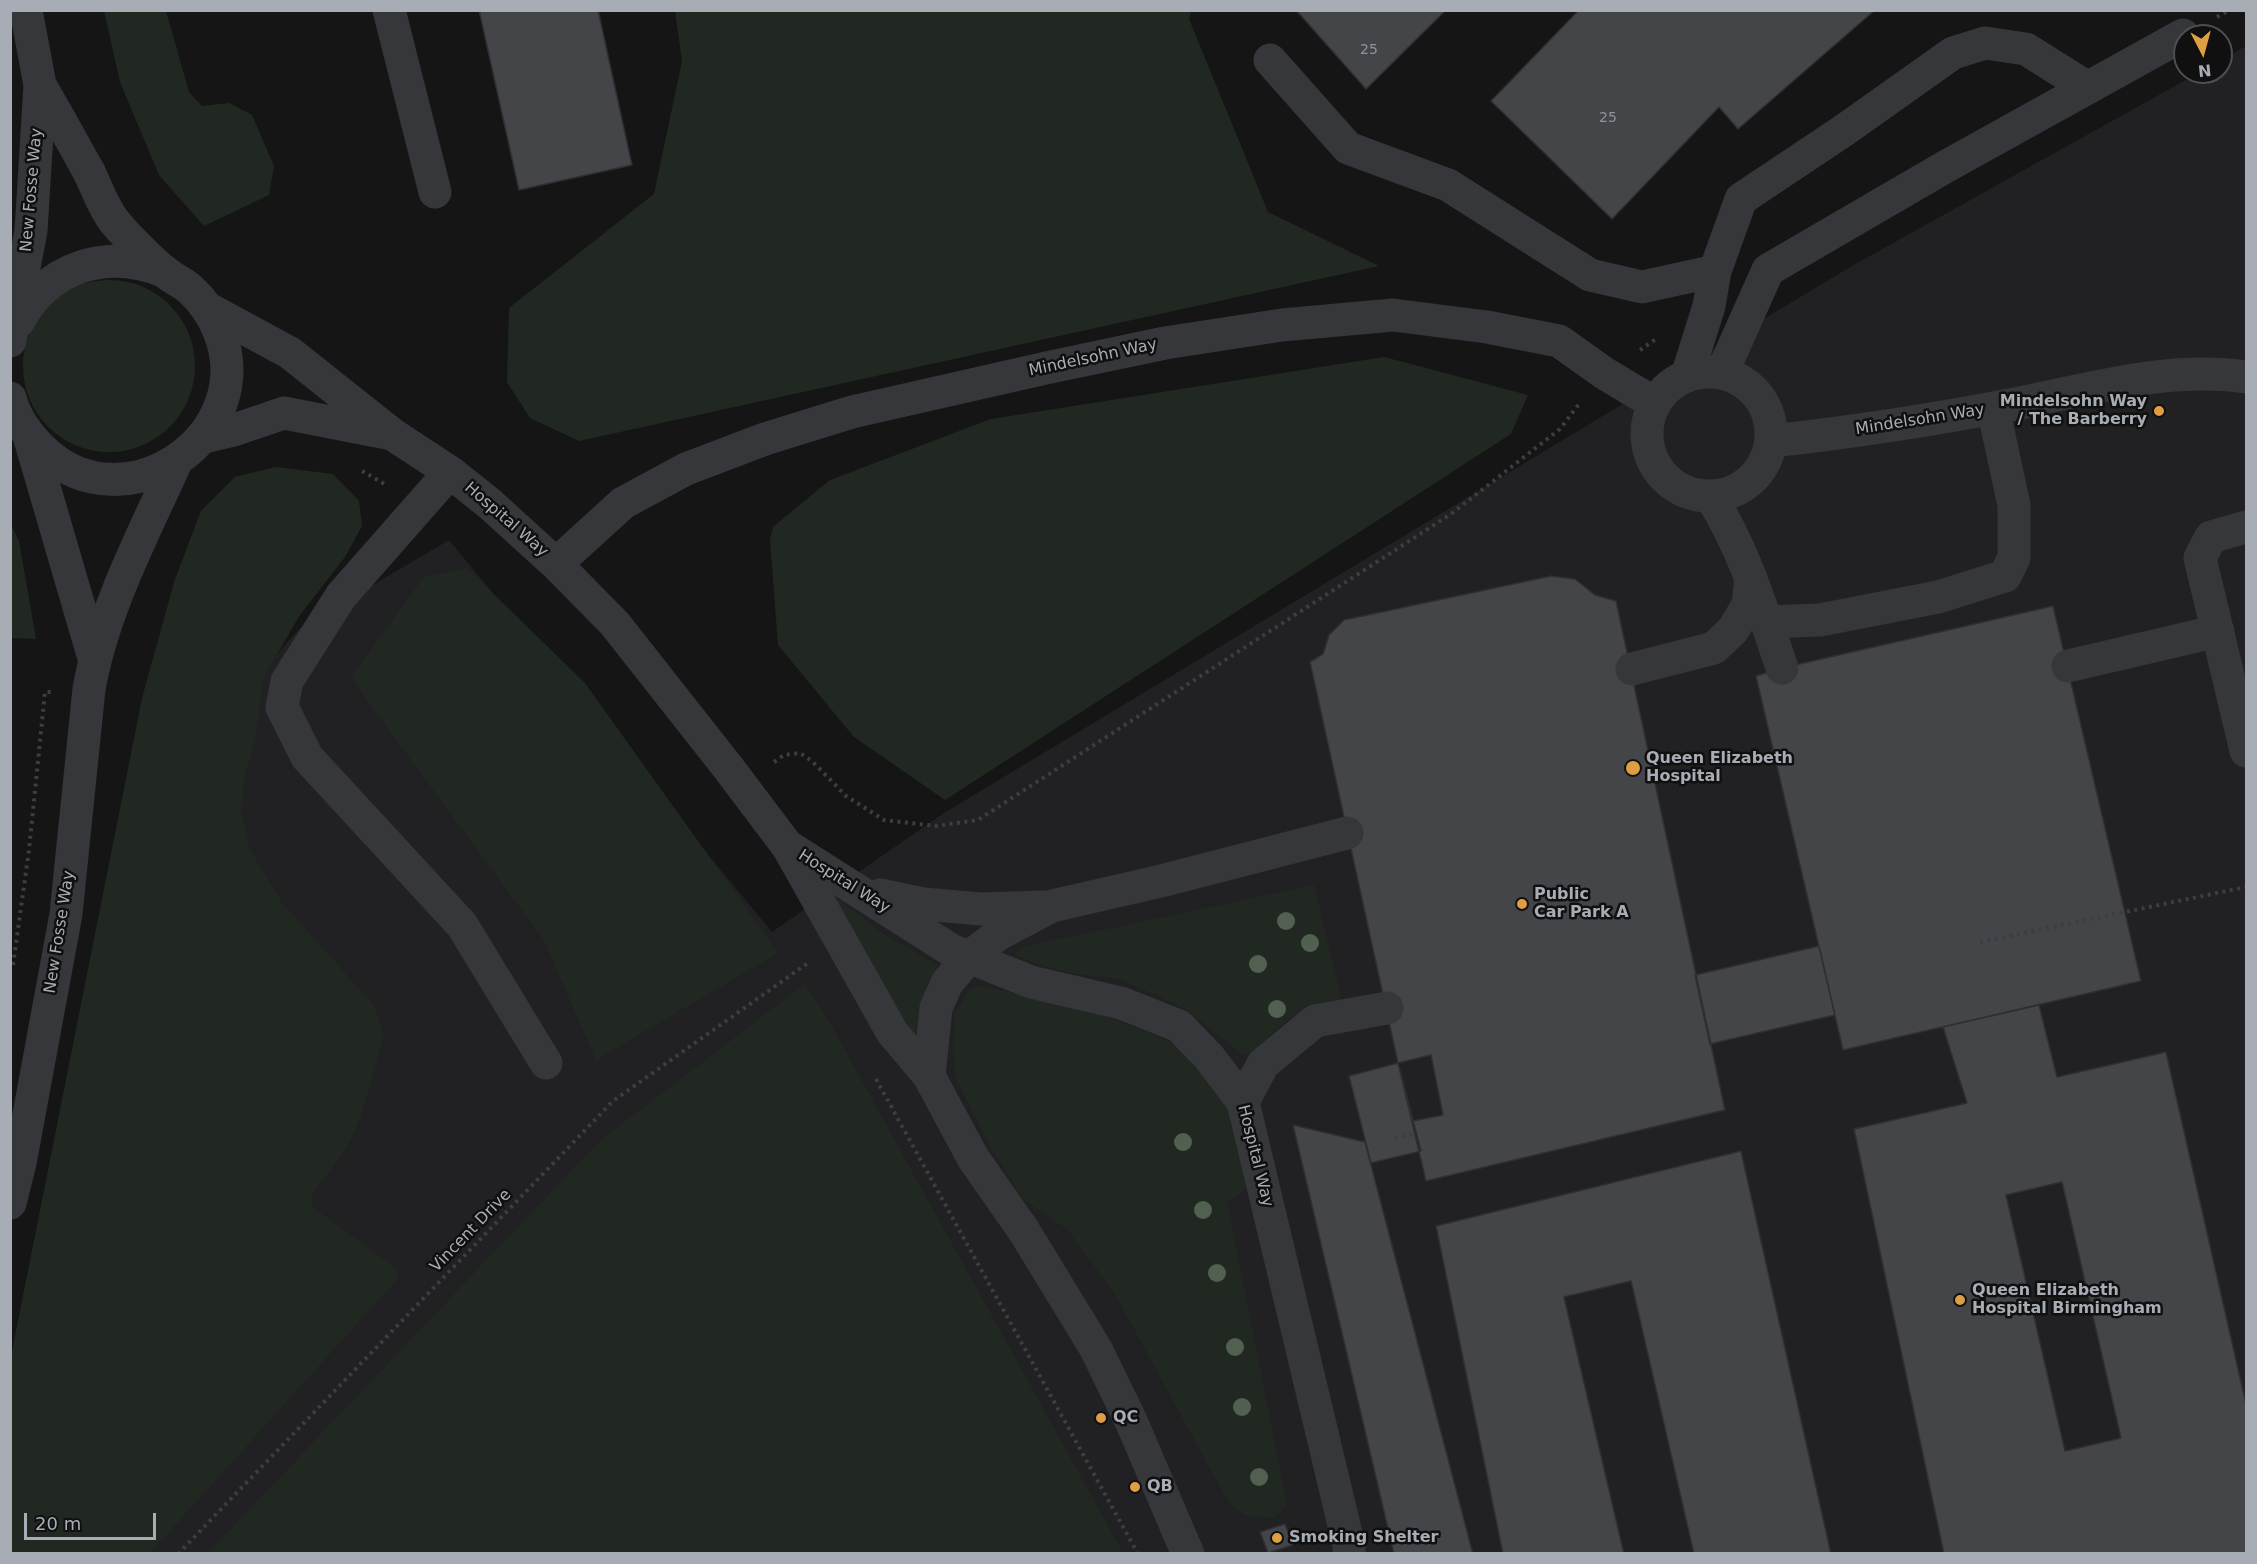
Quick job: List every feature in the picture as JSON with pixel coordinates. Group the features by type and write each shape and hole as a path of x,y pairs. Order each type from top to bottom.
{"street":[{"name":"New Fosse Way","path":"12,336 31,231 40,85 27,10"},
{"path":"389,10 435,192"},
{"path":"1722,373 1768,270 1945,167 2173,41"},
{"path":"1687,376 1709,306 1715,271 1741,199 1843,131 1953,53 1985,43 2026,49 2088,88"},
{"path":"1270,60 1348,148 1448,185 1590,275 1642,287 1715,271"},
{"name":"New Fosse Way","path":"40,85 113,220 164,272"},
{"name":"New Fosse Way","path":"10,398 20,424 30,439 53,460 98,478 136,478 151,474 176,462 204,437 216,416 223,395 226,372 224,350 219,332 207,308 191,290 164,272 146,264 101,261 84,265 48,284 24,311 12,336"},
{"name":"Hospital Way","path":"207,308 290,352 392,434 450,472 490,504 556,564 615,624 788,846 891,1032 929,1076 974,1158 1024,1231 1096,1349 1131,1421 1188,1554"},
{"name":"Mindelsohn Way","path":"556,564 622,503 686,469 765,439 852,412 1165,343 1282,326 1393,315 1487,327 1559,341 1604,373 1654,403"},
{"path":"1699,372 1722,373 1743,381 1759,396 1769,416 1771,441 1763,466 1743,487 1711,496 1679,490 1662,476 1649,452 1647,423 1654,403 1675,381 1687,376 1699,372"},
{"name":"Mindelsohn Way","path":"1771,441 1866,430 1993,408 2135,378 2219,373 2247,377"},
{"path":"1767,622 1820,620 1938,597 2005,576 2014,558 2014,505 1993,408"},
{"name":"Hospital Way","path":"204,437 234,430 284,413 392,434"},
{"name":"New Fosse Way","path":"30,439 94,658"},
{"name":"New Fosse Way","path":"10,1203 20,1163 66,914 94,658 128,567 176,462"},
{"path":"450,472 341,596 287,681 282,707 307,757 462,925 546,1063"},
{"path":"1711,496 1725,519 1751,578 1782,668"},
{"path":"2247,527 2211,537 2200,558 2247,751"},
{"path":"1632,669 1714,648 1733,630 1748,605 1751,578"},
{"path":"2068,666 2218,631"},
{"path":"857,890 923,904 981,909 1052,906 1161,882 1347,833"},
{"name":"Hospital Way","path":"788,846 951,950 1031,982 1121,1003 1179,1026 1209,1057 1243,1102 1349,1545 1348,1554"},
{"path":"929,1076 936,1008 947,983 969,957 999,934 1052,906"},
{"path":"1243,1102 1263,1064 1315,1021 1387,1008"}],"path":[{"path":"784,755 800,753 813,762 846,796 884,819 936,826 978,820 1451,514 1560,429 1604,373"},
{"path":"354,466 419,506"},
{"path":"12,973 29,850 45,692"},
{"path":"1980,942 2247,887"},
{"name":"Vincent Drive","path":"178,1554 613,1101 811,961"},
{"path":"874,1075 1138,1554"},
{"path":"1395,1138 1416,1133"}],"shaded area":[{"path":"104,11 166,11 189,92 202,106 229,103 252,115 274,166 269,195 204,226 159,175 120,82"},
{"path":"675,11 1191,11 1189,19 1268,212 1379,266 579,441 530,418 507,382 509,308 654,194 682,61"},
{"name":"Queen Elizabeth Hospital","path":"2246,46 2246,1553 11,1554 217,722 300,628 449,540 772,932 944,813 1850,267 2178,84 2233,84 2233,53"},
{"path":"109,280 142,287 170,305 188,333 195,366 188,399 170,427 142,445 109,452 76,445 48,427 30,399 23,366 30,333 48,305 76,287"},
{"path":"1384,357 1528,395 1511,434 945,800 854,737 778,645 770,540 773,527 830,480 991,419"},
{"path":"275,467 333,474 359,501 362,526 345,557 300,615 263,678 256,736 245,775 241,811 250,850 282,903 375,1007 384,1036 360,1119 347,1147 312,1194 312,1207 397,1269 397,1279 150,1553 11,1553 10,1366 142,698 175,579 201,511 235,477"},
{"path":"10,523 19,541 36,639 11,638"},
{"path":"467,568 585,683 778,953 596,1060 544,940 367,700 352,676 424,577"},
{"path":"814,880 880,932 939,966 926,997 915,1034 859,960"},
{"path":"1314,885 1342,1001 1290,1018 1268,1037 1256,1057 1241,1053 1187,1010 1119,979 1076,974 1039,965 1014,954 1027,946"},
{"path":"805,984 831,1025 1123,1553 208,1553 601,1140"},
{"path":"983,986 1088,1010 1148,1032 1181,1048 1221,1089 1238,1123 1246,1185 1241,1193 1227,1202 1287,1504 1276,1517 1247,1515 1241,1513 1231,1503 1115,1294 1067,1229 1024,1200 989,1144 957,1081 953,1051 955,1013 970,989"}],"building":[{"path":"479,10 598,10 632,165 519,190"},
{"path":"1296,10 1446,10 1366,89"},
{"path":"1579,10 1875,10 1738,129 1719,107 1612,219 1491,101"},
{"name":"Public Car Park A","path":"1551,576 1575,579 1595,595 1616,601 1725,1110 1426,1181 1310,662 1323,654 1329,635 1344,620"},
{"path":"2053,606 2141,981 1843,1050 1756,676 1782,668"},
{"path":"1819,946 1835,1015 1710,1044 1695,975"},
{"name":"Queen Elizabeth Hospital Birmingham","path":"2039,1005 2057,1077 2166,1052 2246,1404 2246,1554 1944,1554 1854,1129 1967,1103 1943,1027","holes":["2062,1182 2121,1438 2065,1451 2006,1195"]},
{"path":"1431,1055 1443,1115 1413,1121 1398,1063"},
{"path":"1398,1063 1421,1151 1371,1163 1349,1076"},
{"path":"1293,1125 1365,1142 1473,1554 1394,1554"},
{"path":"1741,1151 1831,1554 1694,1554 1631,1281 1564,1297 1624,1554 1503,1554 1436,1226"},
{"name":"Smoking Shelter","path":"1285,1524 1293,1545 1268,1553 1260,1532"}],"place":[{"name":"Mindelsohn Way / The Barberry","path":"2159,411"},
{"name":"Queen Elizabeth Hospital","path":"1633,768"},
{"name":"Public Car Park A","path":"1522,904"},
{"name":"Queen Elizabeth Hospital Birmingham","path":"1960,1300"},
{"name":"QC","path":"1101,1418"},
{"name":"QB","path":"1135,1487"},
{"name":"Smoking Shelter","path":"1277,1538"}]}
